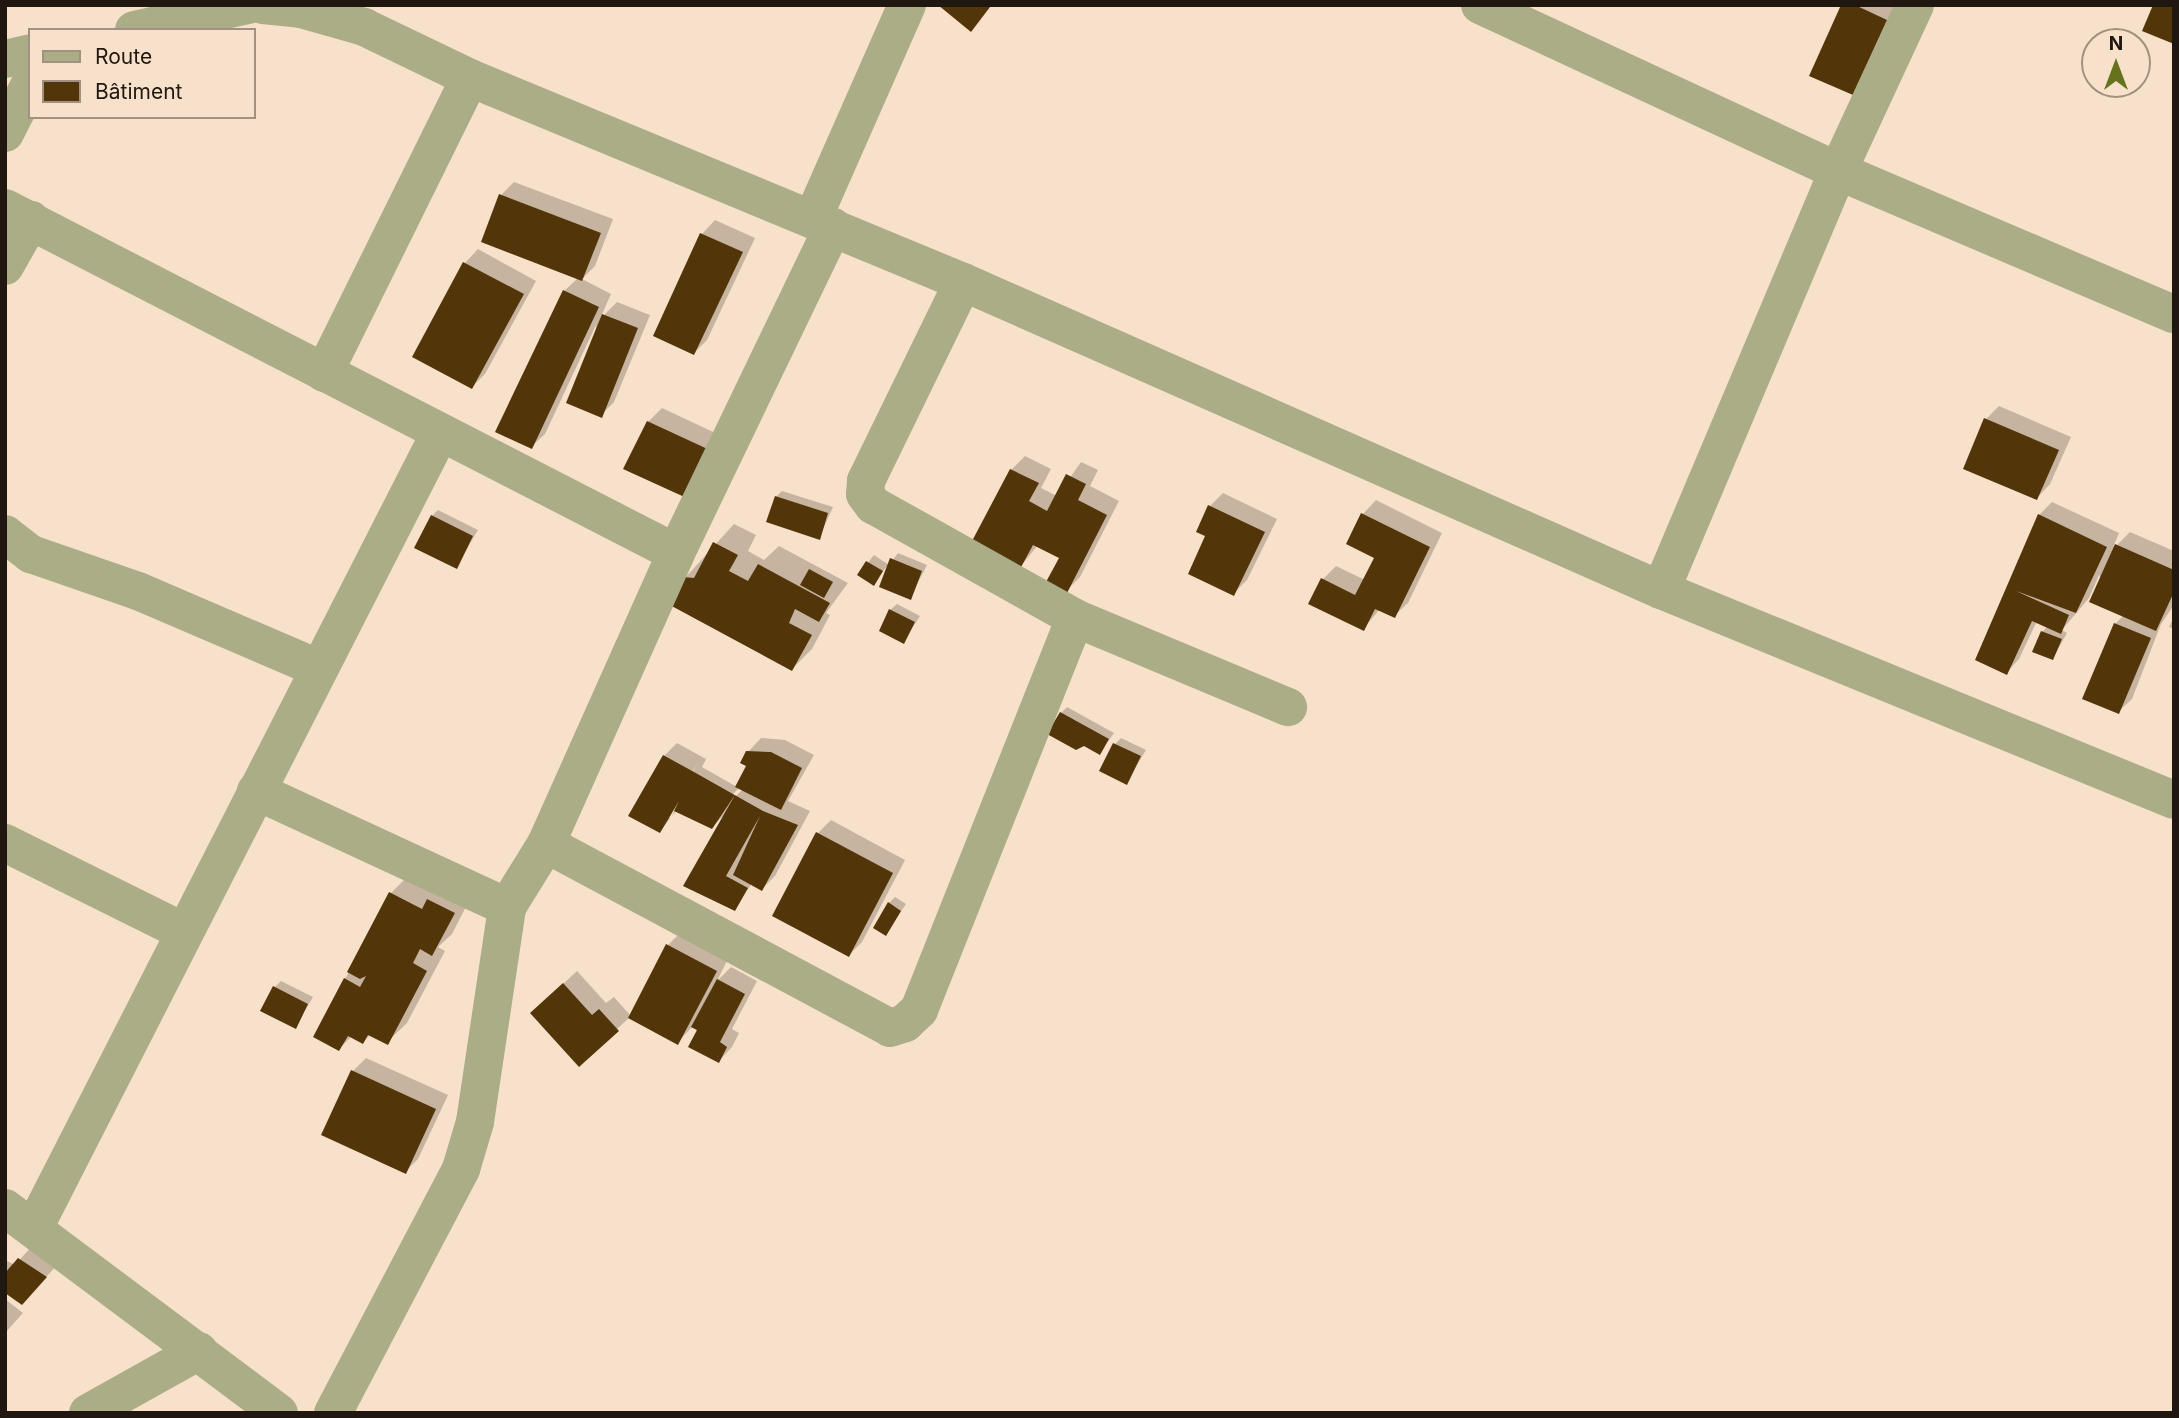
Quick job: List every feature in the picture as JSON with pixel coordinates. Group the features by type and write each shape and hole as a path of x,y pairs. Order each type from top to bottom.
{"street":[{"path":"143,28 248,5"},
{"path":"263,5 301,9 364,27 470,78 963,282 1661,590 2174,800"},
{"path":"333,1413 461,1169 475,1122 507,907 546,844 676,553 822,223 907,5"},
{"path":"1480,5 1838,171 2174,314"},
{"path":"1661,590 1838,171 1915,5"},
{"path":"5,59 28,53"},
{"path":"324,373 470,78"},
{"path":"5,133 28,88"},
{"path":"5,266 18,214 676,553"},
{"path":"963,282 866,481 865,494 873,505 1075,618 1288,707"},
{"path":"279,1413 19,1218 182,931 440,433"},
{"path":"5,534 31,554 138,591 318,668"},
{"path":"546,844 890,1028 905,1023 919,1010 1075,618"},
{"path":"256,791 507,907"},
{"path":"5,844 182,931"},
{"path":"88,1413 199,1351"}],"building":[{"path":"938,5 987,5 990,7 971,32"},
{"path":"1841,5 1855,5 1887,20 1853,95 1809,76"},
{"path":"2153,5 2174,5 2174,44 2151,35 2151,28 2143,28"},
{"path":"499,194 601,233 582,281 481,242"},
{"path":"700,233 743,252 694,355 653,336"},
{"path":"463,262 524,294 472,389 412,357"},
{"path":"563,290 599,307 532,449 495,432"},
{"path":"602,314 638,328 602,418 566,403"},
{"path":"1984,418 2059,450 2037,500 1963,469"},
{"path":"647,421 714,452 691,500 623,469"},
{"path":"1010,469 1039,483 1029,501 1047,511 1066,474 1086,484 1078,500 1107,515 1067,593 1046,582 1059,558 1033,545 1020,569 971,543"},
{"path":"775,496 828,513 820,540 766,522"},
{"path":"1208,505 1265,532 1234,596 1188,574 1205,536 1196,532"},
{"path":"1361,513 1430,547 1395,618 1375,609 1364,631 1308,604 1321,578 1355,595 1374,558 1346,544"},
{"path":"2038,514 2107,547 2076,613 2016,591 2069,615 2061,634 2032,621 2007,675 1975,660"},
{"path":"431,515 473,536 457,569 414,548"},
{"path":"713,542 738,555 729,571 748,581 758,564 830,603 819,622 795,609 789,623 812,635 792,671 668,604 683,577 694,578"},
{"path":"2115,544 2174,570 2174,592 2156,631 2089,602"},
{"path":"890,558 922,571 911,600 879,587"},
{"path":"866,561 883,571 874,586 857,575"},
{"path":"809,569 833,582 824,598 800,585"},
{"path":"889,609 915,622 904,644 879,631"},
{"path":"2114,623 2151,638 2119,714 2082,699"},
{"path":"2041,631 2062,639 2053,660 2032,652"},
{"path":"1060,712 1109,739 1100,755 1084,746 1076,750 1047,734"},
{"path":"1113,743 1141,756 1127,785 1099,771"},
{"path":"746,751 771,752 802,768 781,810 735,787 746,766 740,763"},
{"path":"663,755 735,795 712,829 674,811 679,801 660,833 628,816"},
{"path":"735,795 763,811 798,825 762,891 733,875 760,816 726,876 748,888 735,911 683,886"},
{"path":"816,832 893,873 849,957 772,916"},
{"path":"389,892 422,909 427,899 455,913 432,956 420,949 413,963 427,971 388,1045 368,1035 363,1044 348,1036 339,1051 313,1037 344,978 360,987 366,976 360,979 347,972"},
{"path":"888,902 901,911 886,936 873,928"},
{"path":"666,944 717,971 678,1045 628,1018"},
{"path":"717,979 745,994 720,1042 727,1047 719,1063 688,1047 697,1030 691,1027"},
{"path":"563,983 592,1015 599,1009 619,1031 579,1067 530,1013"},
{"path":"273,986 308,1004 296,1029 260,1011"},
{"path":"351,1070 436,1109 406,1174 321,1135"},
{"path":"18,1258 47,1277 22,1305 5,1293 5,1273"}]}
